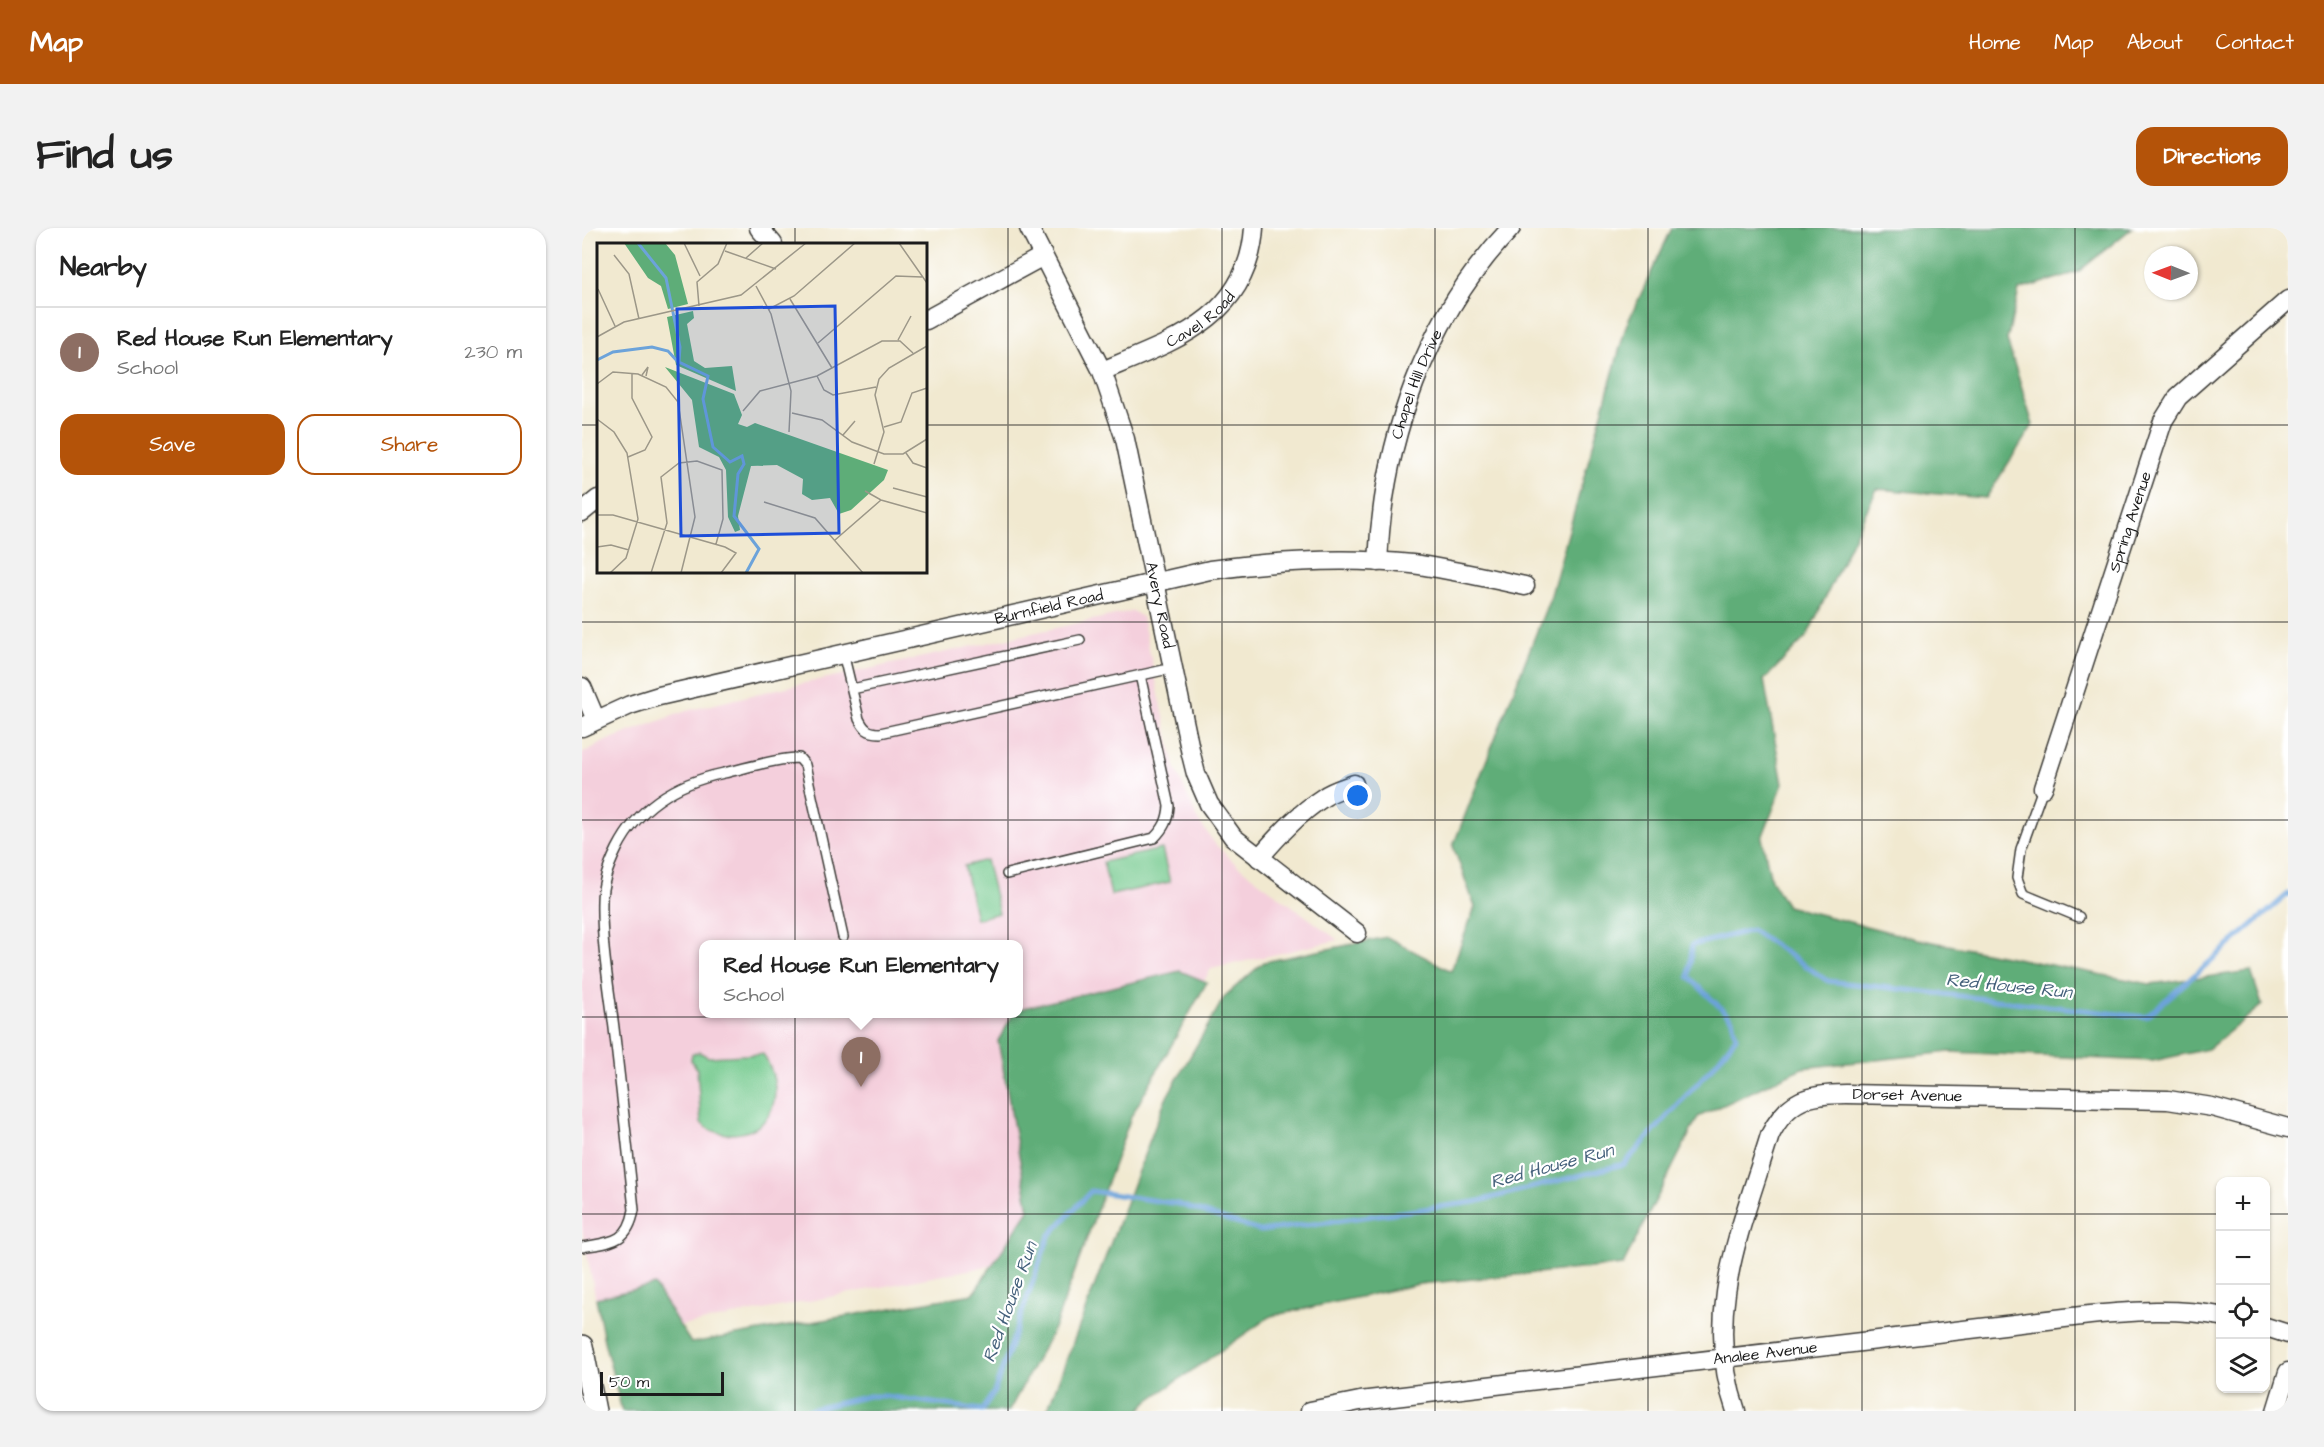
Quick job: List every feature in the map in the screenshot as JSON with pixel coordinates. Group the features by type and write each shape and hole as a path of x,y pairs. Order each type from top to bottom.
{"street":[{"path":"759,228 772,243"},
{"name":"Avery Road","path":"1029,228 1102,371 1125,439 1191,754 1203,790 1219,819 1233,837 1357,933"},
{"name":"Cavel Road","path":"1102,371 1170,343 1200,325 1223,305 1244,274 1254,228"},
{"name":"Chapel Hill Drive","path":"1378,562 1383,494 1392,450 1417,376 1434,339 1470,278 1511,228"},
{"path":"927,319 1043,256"},
{"name":"Spring Avenue","path":"2043,788 2163,421 2178,397 2288,300"},
{"path":"582,512 597,500"},
{"name":"Burnfield Road","path":"589,724 630,705 659,696 1210,570 1246,565 1302,562 1378,562 1442,569 1525,586"},
{"path":"582,687 589,724"},
{"path":"1259,858 1277,837 1313,805 1326,796 1354,784"},
{"name":"Dorset Avenue","path":"1736,1411 1727,1380 1722,1309 1731,1261 1770,1135 1778,1119 1787,1109 1800,1101 1828,1094 2168,1100 2220,1109 2288,1128"},
{"name":"Analee Avenue","path":"1310,1411 1360,1401 2121,1312 2178,1311 2216,1316"},
{"path":"2270,1329 2288,1334"},
{"path":"582,1346 595,1411"},
{"path":"2276,1411 2288,1372"}],"lane":[{"path":"852,689 1080,640"},
{"path":"843,653 862,727 868,731 880,733 1173,668"},
{"path":"1007,874 1154,838 1164,828 1169,806 1140,675"},
{"path":"582,1247 617,1240 631,1226 634,1210 604,948 602,901 610,863 632,824 646,808 663,795 686,783 800,758 805,765 843,937"},
{"path":"2043,788 2021,849 2017,878 2023,894 2079,917"}],"shaded area":[{"path":"1133,611 1142,617 1175,767 1198,820 1216,845 1238,866 1338,940 1211,969 1040,1256 604,1341 582,1229 582,753 608,740 686,711"}],"green space":[{"path":"1672,228 2132,228 2078,272 2019,290 2007,340 2033,425 1986,498 1877,489 1807,636 1764,680 1783,784 1762,838 1771,880 1787,906 1917,939 2150,984 2251,971 2262,1005 2208,1049 2153,1061 1950,1052 1802,1068 1698,1117 1623,1265 1420,1284 1271,1316 1148,1401 1139,1411 1047,1411 1165,1100 1225,996 1264,962 1387,937 1451,971 1475,907 1453,846 1551,595 1626,326"},
{"path":"1162,849 1170,882 1111,895 1103,862"},
{"path":"986,860 999,913 976,919 964,866"},
{"path":"1180,971 1207,982 1131,1117 1055,1326 1009,1411 622,1411 604,1341 596,1298 654,1285 691,1343 973,1294 1029,1210 998,1041 1011,1018 1023,1018 1023,1008"},
{"path":"699,1052 708,1057 763,1054 774,1082 775,1096 766,1119 743,1133 727,1134 713,1131 701,1123 697,1069 691,1060 692,1054"}],"waterway":[{"name":"Red House Run","path":"805,1411 869,1396 885,1396 982,1410 994,1392 1049,1236 1091,1191 1178,1204 1260,1231 1475,1202 1624,1164 1715,1064 1736,1037 1732,1019 1689,977 1692,945 1752,930 1828,981 2146,1017 2288,894"}],"place":[{"name":"Red House Run Elementary","path":"861,1087"}]}
